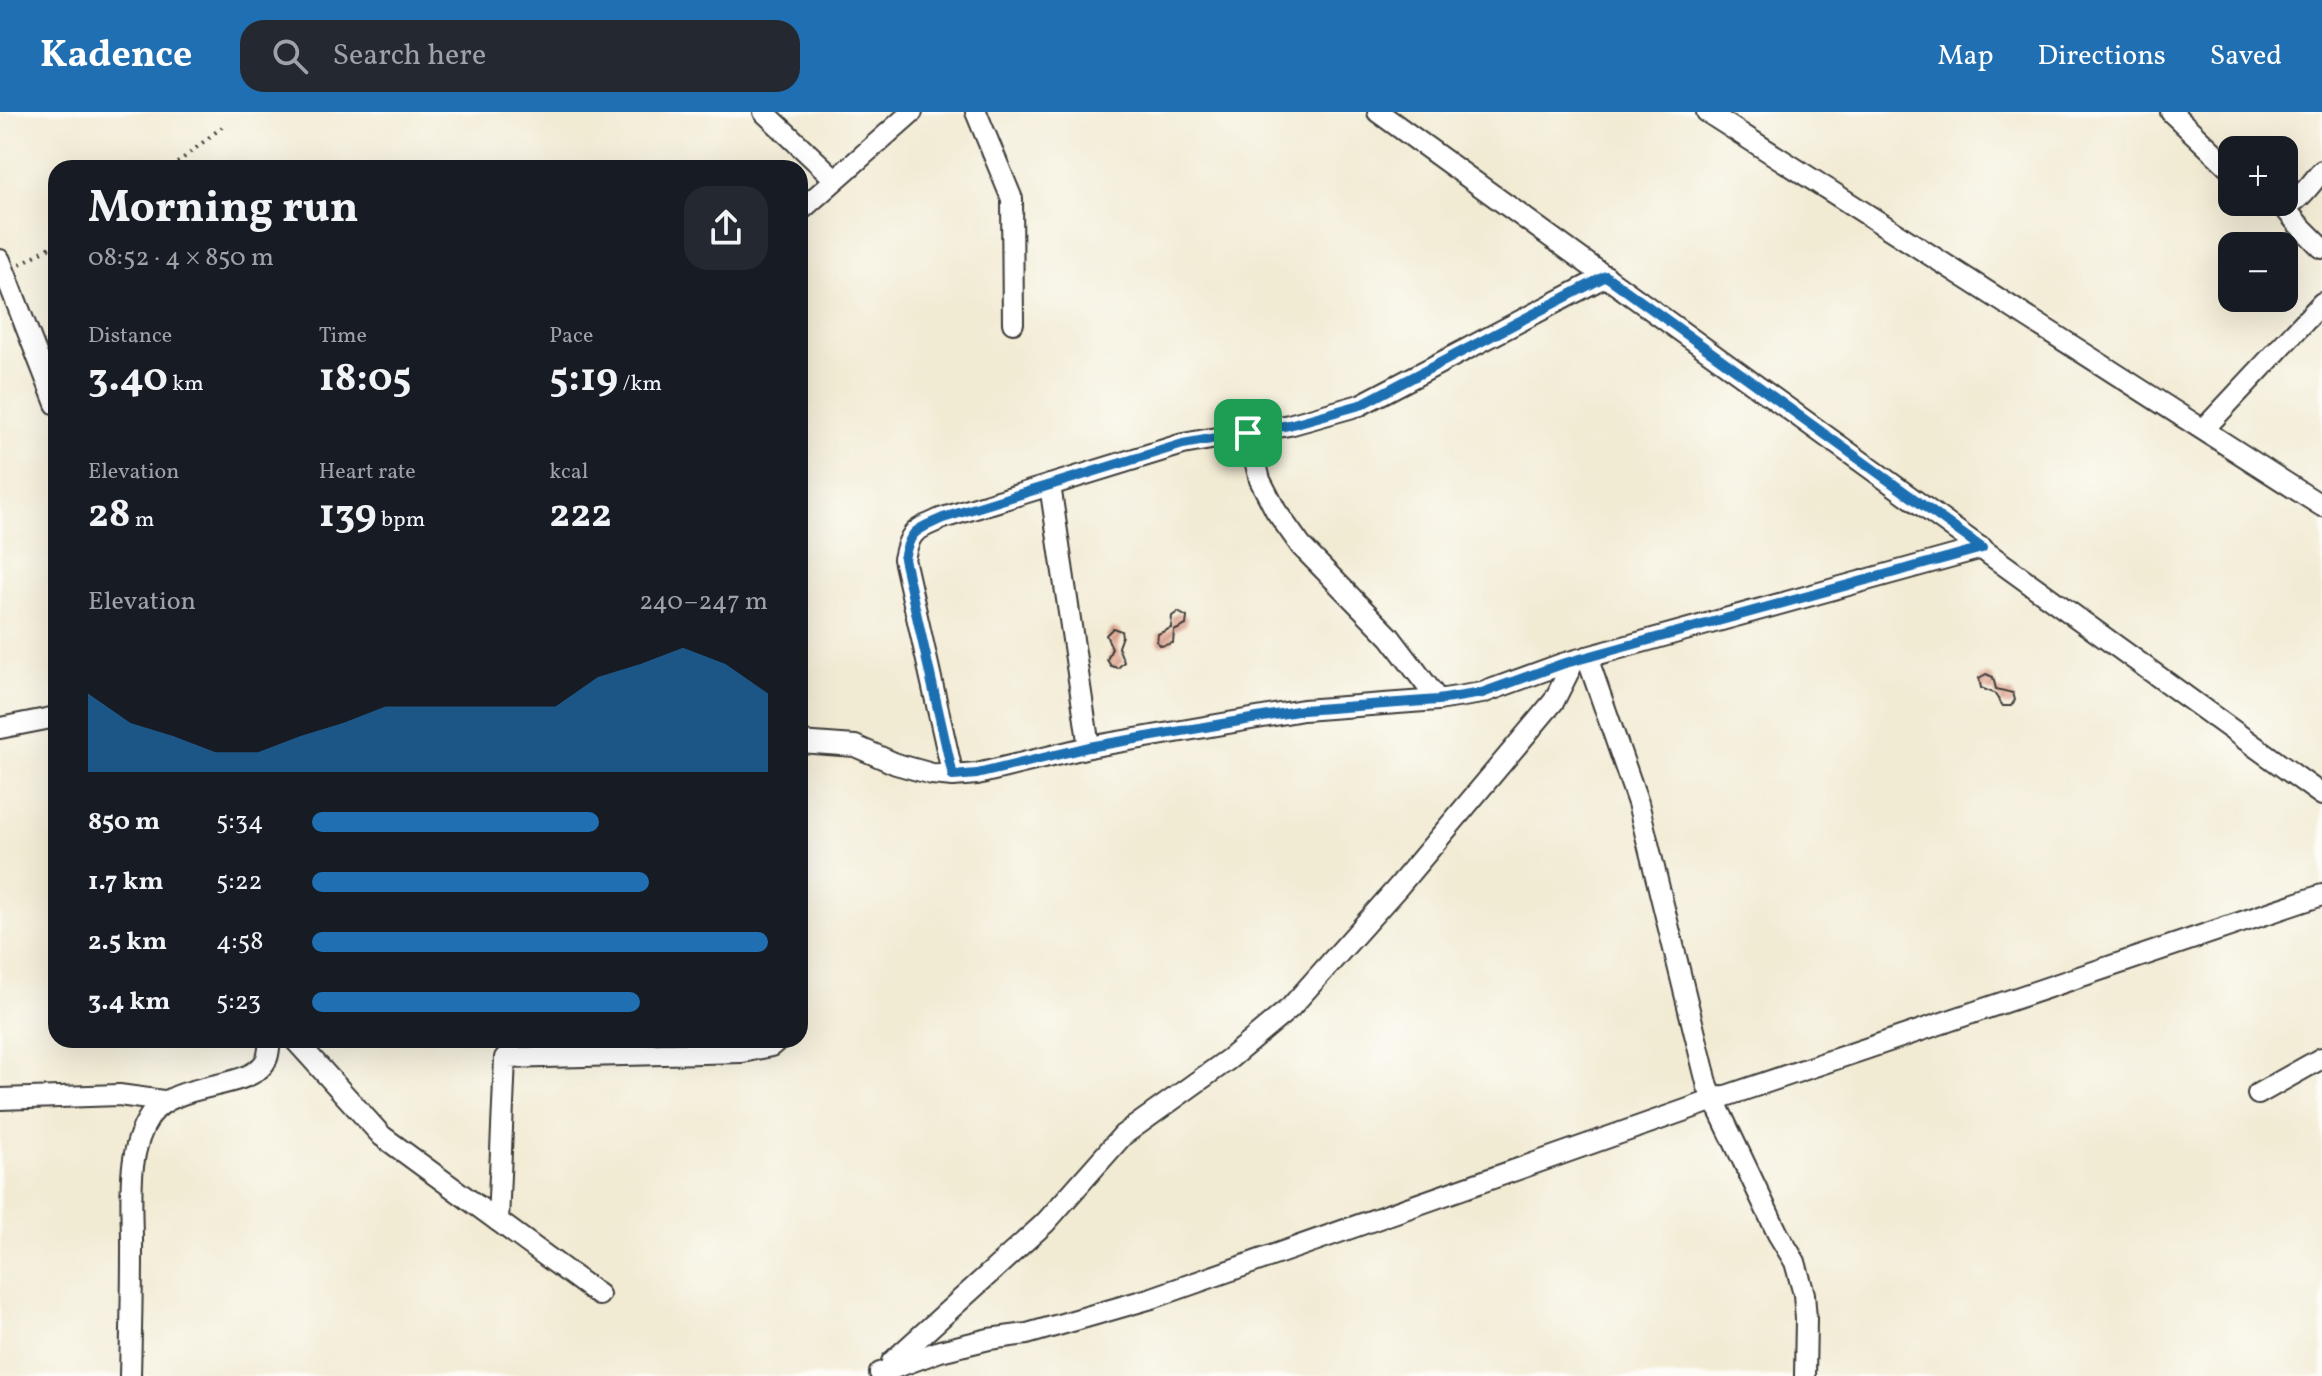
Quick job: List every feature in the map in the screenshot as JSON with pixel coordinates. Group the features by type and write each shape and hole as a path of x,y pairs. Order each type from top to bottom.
{"street":[{"path":"764,112 835,179"},
{"path":"808,204 912,112"},
{"path":"976,112 1012,199 1013,323"},
{"path":"1378,112 2322,795"},
{"path":"1707,112 2322,506"},
{"path":"2171,112 2218,157"},
{"path":"2298,198 2322,171"},
{"path":"2289,216 2322,248"},
{"path":"2,269 48,384"},
{"path":"953,776 904,559 908,540 918,530 943,518 1183,444 1301,422 1360,405 1606,276"},
{"path":"2204,429 2322,303"},
{"path":"1248,433 1260,480 1276,511 1301,546 1390,637 1438,700"},
{"path":"1050,485 1089,747"},
{"path":"808,743 855,746 896,764 953,776 977,774 1089,747 1303,710 1438,700 1482,693 1581,659 1982,548"},
{"path":"1581,659 1638,803 1701,1061 1714,1100 1778,1234 1795,1262 1804,1294 1805,1376"},
{"path":"879,1374 1045,1223 1123,1135 1229,1059 1290,1008 1398,887 1554,701 1581,659"},
{"path":"0,728 48,719"},
{"path":"879,1374 940,1351 1027,1334 1152,1298 1714,1100 2322,895"},
{"path":"130,1376 133,1168 143,1127 163,1101 174,1095 241,1078 258,1070 266,1060 268,1048"},
{"path":"302,1048 382,1136 599,1295"},
{"path":"498,1221 505,1058 742,1052 761,1048"},
{"path":"2258,1094 2322,1058"},
{"path":"0,1099 119,1095 163,1101"}],"path":[{"path":"181,160 222,127"},
{"path":"2,269 48,248"}],"building":[{"path":"1178,612 1187,617 1186,625 1174,631 1173,643 1161,646 1157,642 1158,634 1171,628 1172,616"},
{"path":"1113,628 1121,631 1122,636 1118,647 1124,662 1118,668 1111,666 1107,660 1112,648 1106,635"},
{"path":"1986,674 1993,677 1996,689 2013,693 2015,700 2011,706 2003,706 1994,693 1981,688 1979,678"}],"route":[{"path":"1606,276 1982,548 1562,664 1482,693 1438,700 1303,710 1089,747 977,774 953,776 904,559 908,540 918,530 943,518 1183,444 1248,433 1360,405 1606,276"}]}
